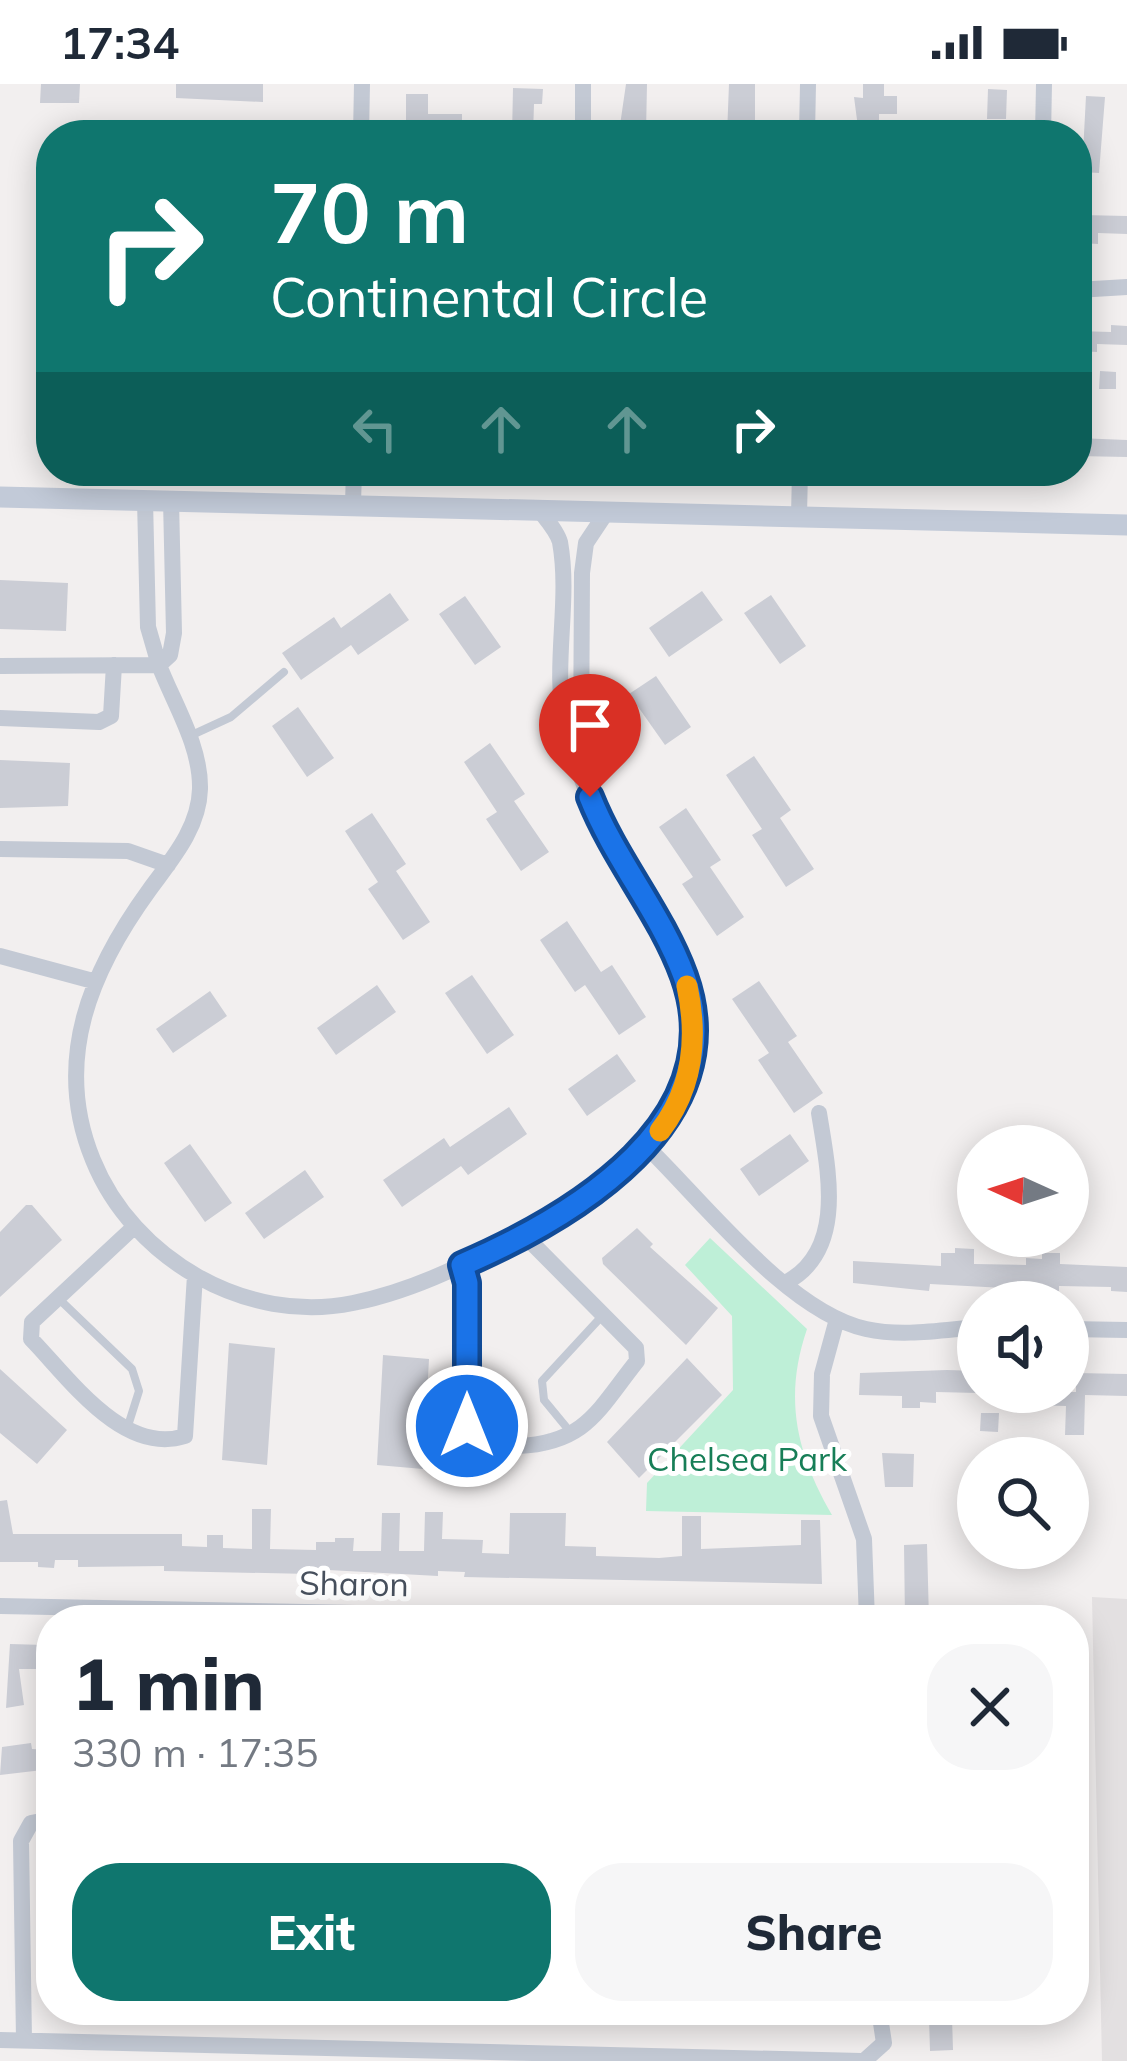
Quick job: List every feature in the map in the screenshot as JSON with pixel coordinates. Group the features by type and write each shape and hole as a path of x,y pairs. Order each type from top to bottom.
{"street":[{"path":"361,120 362,84"},
{"path":"583,120 584,84"},
{"path":"807,120 808,84"},
{"path":"1043,120 1044,84"},
{"path":"1092,289 1127,287"},
{"path":"353,503 354,486"},
{"path":"800,486 800,516"},
{"path":"0,497 1127,525"},
{"path":"145,500 148,628 198,764 199,800 188,835 122,928 93,981 77,1047 79,1114 104,1185 134,1227 195,1275 277,1304 331,1306 398,1290 462,1265 604,1183 667,1122 685,1084 694,1044 692,1010 676,958 602,826 567,734 561,700 559,537 540,511"},
{"path":"0,666 159,664 170,655 174,633 172,500"},
{"path":"581,767 582,573 586,543 606,513"},
{"path":"0,718 100,722 110,716 114,702 114,665"},
{"path":"0,850 128,851 167,865"},
{"path":"0,956 93,981"},
{"path":"785,1283 804,1273 821,1249 831,1188 819,1113"},
{"path":"646,1145 785,1283 836,1319 889,1333 957,1328"},
{"path":"134,1227 32,1322 31,1340 127,1429 158,1439 185,1436 195,1275"},
{"path":"462,1265 467,1283 471,1438 496,1447 550,1444 573,1435 637,1361 636,1348 522,1233"},
{"path":"836,1319 822,1374 821,1416 864,1538 866,1605"},
{"path":"1089,1329 1127,1330"},
{"name":"Sharon","path":"0,1606 36,1607"},
{"path":"24,2040 21,1841 36,1822"},
{"path":"0,2040 867,2059 885,2034 883,2025"}],"lane":[{"path":"189,736 231,716 284,671"},
{"path":"58,1298 132,1369 139,1391 127,1429"},
{"path":"573,1435 544,1400 542,1382 604,1314"}],"shaded area":[{"path":"1092,1597 1127,1599 1127,2061 1102,2061"}],"green space":[{"name":"Chelsea Park","path":"710,1238 807,1329 796,1379 797,1425 810,1470 832,1515 646,1511 647,1483 733,1390 732,1316 685,1265"}],"building":[{"path":"41,84 80,84 79,103 40,103"},
{"path":"176,84 263,84 263,102 176,98"},
{"path":"626,84 647,84 646,120 621,120"},
{"path":"729,84 755,84 755,120 728,120"},
{"path":"863,84 884,84 884,96 897,96 897,114 857,120 854,97 863,98"},
{"path":"513,88 543,89 542,104 534,104 533,120 512,120"},
{"path":"988,89 1007,90 1006,119 987,119"},
{"path":"406,94 428,94 428,114 462,114 462,120 406,120"},
{"path":"1086,96 1105,97 1099,173 1092,173 1092,120 1085,120"},
{"path":"1092,215 1127,216 1127,234 1098,233 1098,244 1092,244"},
{"path":"1111,325 1127,326 1127,345 1097,344 1097,352 1092,352 1092,331 1111,332"},
{"path":"1100,371 1116,372 1116,389 1099,389"},
{"path":"1092,439 1127,440 1127,457 1092,456"},
{"path":"0,580 68,583 66,631 0,629"},
{"path":"702,591 723,620 669,657 649,628"},
{"path":"390,593 409,620 358,655 351,645 301,680 282,653 334,617 341,628"},
{"path":"771,595 806,646 780,664 744,613"},
{"path":"465,596 501,647 475,665 439,614"},
{"path":"656,676 691,727 665,745 629,694"},
{"path":"298,707 334,758 307,777 272,726"},
{"path":"490,743 525,794 514,801 549,852 521,871 486,819 497,812 464,762"},
{"path":"754,756 791,810 780,818 814,869 786,887 752,835 762,829 726,775"},
{"path":"0,760 70,763 68,806 0,808"},
{"path":"686,808 721,860 710,867 744,917 717,936 682,884 693,877 659,827"},
{"path":"372,813 406,864 396,871 430,922 403,940 368,889 378,882 345,831"},
{"path":"567,921 601,972 612,965 646,1017 619,1035 585,985 575,992 540,940"},
{"path":"472,975 514,1035 487,1054 445,993"},
{"path":"759,981 797,1036 788,1042 823,1093 794,1113 758,1060 769,1053 732,999"},
{"path":"377,985 396,1012 336,1055 317,1028"},
{"path":"210,991 227,1016 173,1053 156,1029"},
{"path":"617,1054 636,1081 587,1116 568,1089"},
{"path":"509,1107 527,1134 468,1175 461,1166 402,1207 383,1180 444,1138 450,1147"},
{"path":"790,1134 809,1161 759,1196 740,1169"},
{"path":"190,1144 232,1203 205,1222 164,1163"},
{"path":"305,1170 324,1197 264,1239 245,1213"},
{"path":"26,1205 32,1205 62,1240 0,1297 0,1232"},
{"path":"637,1228 653,1244 650,1247 718,1308 686,1345 603,1264 602,1258"},
{"path":"957,1248 957,1257 974,1257 974,1264 1026,1265 1026,1258 1060,1257 1060,1264 1127,1267 1127,1292 1089,1287 1089,1281 957,1281 957,1285 930,1284 929,1291 853,1283 853,1261 941,1266 941,1253 955,1253"},
{"path":"229,1343 275,1348 267,1465 222,1460"},
{"path":"383,1355 429,1359 423,1469 377,1465"},
{"path":"687,1358 722,1395 639,1478 607,1442"},
{"path":"0,1369 67,1430 37,1464 0,1433"},
{"path":"957,1370 957,1392 936,1392 936,1403 902,1408 902,1396 859,1395 860,1373"},
{"path":"1089,1373 1127,1374 1127,1396 1089,1395"},
{"path":"981,1413 999,1413 998,1432 980,1431"},
{"path":"1066,1413 1085,1413 1084,1435 1065,1435"},
{"path":"882,1453 914,1454 913,1487 885,1487"},
{"path":"7,1500 13,1534 182,1534 182,1546 207,1547 207,1535 223,1535 223,1548 252,1549 252,1509 271,1509 270,1549 316,1550 316,1542 354,1538 353,1551 381,1551 382,1513 400,1513 399,1551 424,1551 425,1512 443,1512 442,1539 483,1540 482,1553 509,1554 510,1513 566,1513 565,1546 596,1547 596,1556 659,1558 682,1556 682,1516 701,1516 701,1549 801,1545 801,1520 820,1520 822,1584 464,1577 465,1572 438,1571 438,1576 310,1569 310,1574 164,1571 164,1566 78,1567 78,1560 55,1560 54,1568 38,1567 38,1562 0,1562 0,1501"},
{"path":"927,1544 929,1605 905,1605 904,1545"},
{"path":"10,1644 36,1645 36,1669 19,1669 24,1705 6,1708"},
{"path":"31,1743 36,1749 36,1771 0,1775 2,1747"},
{"path":"929,2025 952,2025 953,2050 930,2051"}],"slow traffic":[{"path":"660,1131 685,1084 694,1044 687,986"}],"route":[{"path":"467,1426 467,1283 462,1265 554,1215 627,1166 662,1130 676,1107 689,1067 694,1034 686,981 590,797"}]}
